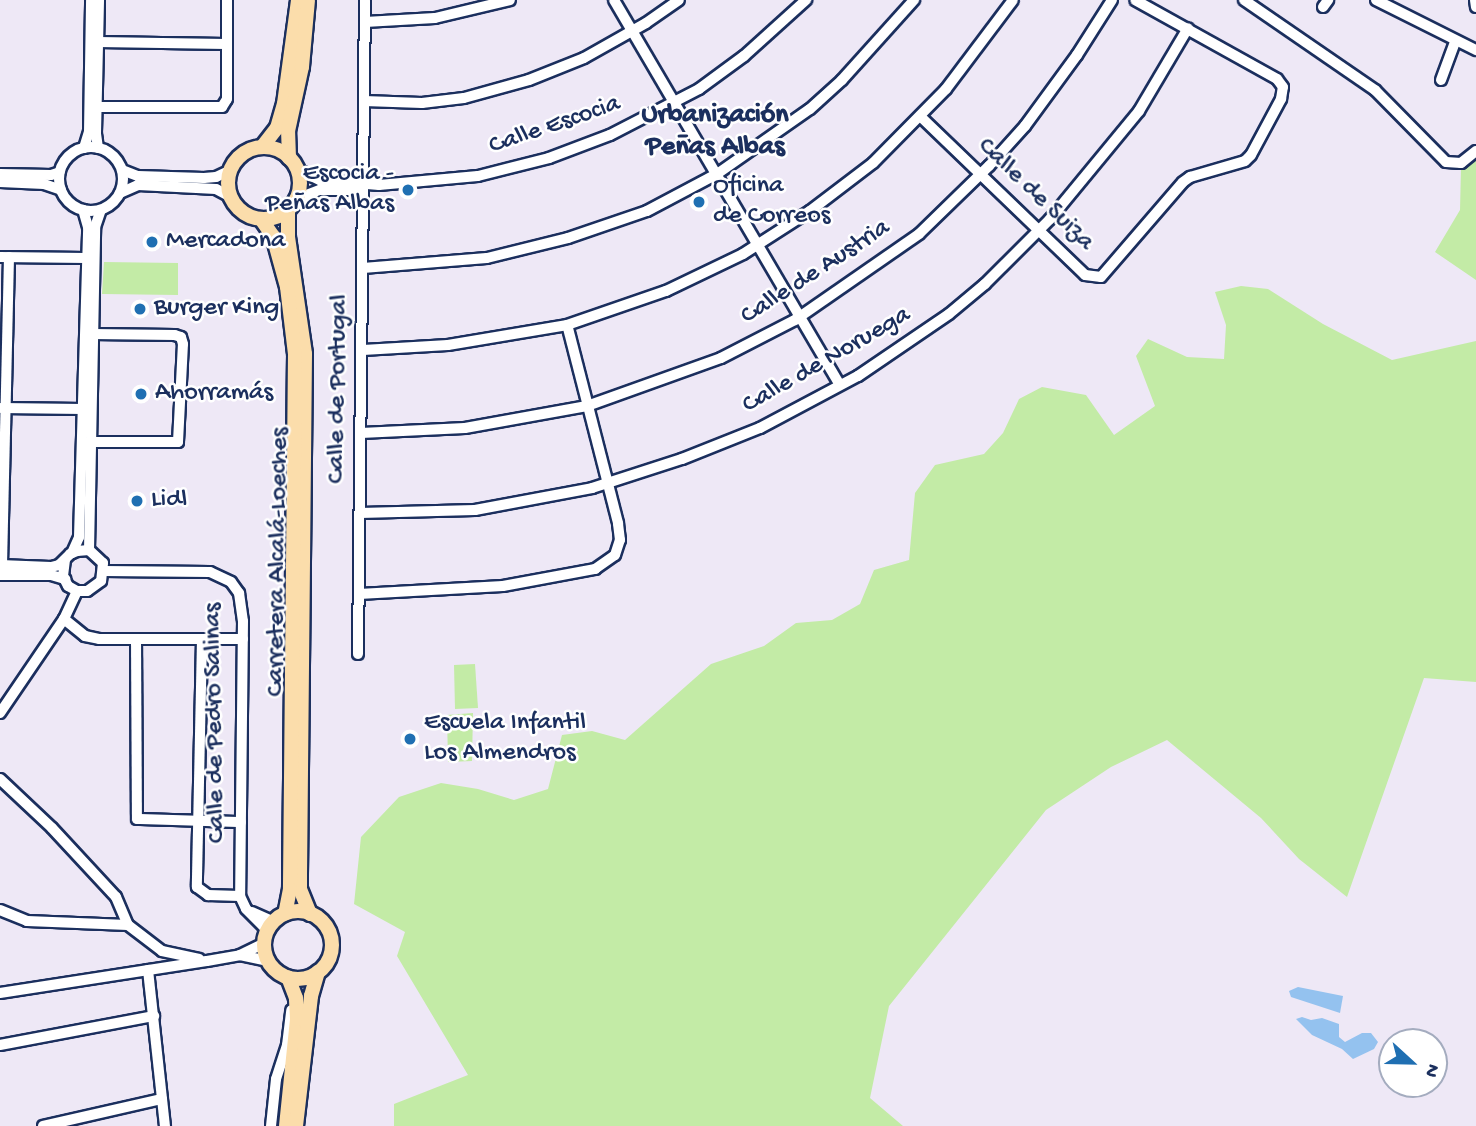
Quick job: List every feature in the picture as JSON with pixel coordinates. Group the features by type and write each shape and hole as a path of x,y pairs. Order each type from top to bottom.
{"main road":[{"path":"298,0 284,104 272,139 262,147 243,154 228,179 231,197 243,212 261,219 280,215 292,205 299,190 288,131 302,67 308,0"},
{"path":"262,147 281,152 293,163"},
{"name":"Carretera Alcalá-Loeches","path":"292,205 288,237 305,354 300,889 310,914"},
{"name":"Carretera Alcalá-Loeches","path":"261,219 273,236 287,287 295,355 290,890 273,927"},
{"path":"286,1126 297,1019 291,984 268,961 273,927 310,914 324,924 332,941 329,958 318,972 309,1009 296,1126"},
{"path":"291,984 318,972"}],"street":[{"path":"84,148 89,132 91,0"},
{"path":"98,148 96,107 99,0"},
{"path":"96,107 222,107 227,99 227,0"},
{"name":"Calle de Portugal","path":"358,654 365,0"},
{"path":"365,22 435,18 510,0"},
{"path":"614,0 840,385"},
{"path":"364,101 422,103 464,98 529,80 573,62 632,31 679,0"},
{"name":"Calle Escocia","path":"293,163 320,180 363,184 437,181 514,167 578,148 699,89 744,56 806,0"},
{"path":"363,268 487,258 568,238 647,211 717,174 810,109 842,80 914,0"},
{"path":"362,350 448,345 567,325 666,291 758,245 856,177 921,117 988,37 1013,0"},
{"name":"Calle de Austria","path":"361,433 465,428 587,406 721,358 801,316 919,234 980,175 1025,126 1077,55 1112,0"},
{"name":"Calle de Suiza","path":"921,117 1085,275 1101,276 1183,182 1190,177 1245,161 1251,155 1281,99 1283,87 1278,79 1135,0"},
{"path":"1244,0 1376,90 1446,162 1461,163 1476,151"},
{"path":"1376,0 1455,42 1476,50"},
{"path":"1475,0 1476,7"},
{"name":"Calle de Noruega","path":"360,513 475,510 534,501 608,483 682,459 760,428 840,385 949,314 985,284 1039,231 1139,111 1188,28"},
{"path":"98,42 226,44"},
{"path":"1441,80 1455,42"},
{"path":"65,579 69,557 79,537 88,219 83,210 66,199 61,190 60,172 68,157 84,148 98,148 113,156 122,170 138,176 216,177 231,170"},
{"path":"120,193 122,170"},
{"path":"0,174 51,176 60,172"},
{"path":"0,182 44,184 61,190"},
{"name":"Calle Escocia","path":"292,205 320,190 352,190 363,184"},
{"path":"89,550 95,227 101,210 120,193 138,185 216,189 231,197"},
{"path":"83,210 101,210"},
{"path":"1,569 5,257 86,258"},
{"path":"359,594 493,587 603,566 615,555 620,540 567,325"},
{"path":"89,442 178,442 183,344 181,337 175,335 92,334"},
{"path":"3,408 82,409"},
{"path":"1,569 51,567 89,550"},
{"path":"77,591 96,587 104,571 97,555 89,550"},
{"path":"1,569 65,579 77,591"},
{"name":"Calle de Pedro Salinas","path":"104,571 210,572 222,576 239,593 243,605 240,896 246,909 273,927"},
{"path":"0,713 64,619 77,591"},
{"path":"64,619 76,630 93,639 243,639"},
{"path":"136,639 137,819 241,822"},
{"path":"202,639 197,887 208,895 240,896"},
{"path":"0,779 52,828 116,897 128,925 162,951 207,961"},
{"path":"0,910 27,920 128,925"},
{"path":"240,955 273,927"},
{"path":"0,993 240,955 268,961"},
{"path":"148,970 165,1126"},
{"path":"271,1126 276,1079 287,1045 291,984"},
{"path":"0,1045 153,1016"},
{"path":"43,1126 162,1099"}],"green space":[{"path":"1476,150 1476,280 1435,252 1460,210 1461,167"},
{"path":"104,262 178,263 178,295 102,294"},
{"path":"1241,286 1268,289 1323,324 1392,360 1476,341 1476,682 1424,678 1347,897 1299,859 1261,818 1167,740 1111,767 1046,810 889,1006 870,1098 903,1126 394,1126 394,1104 468,1075 397,956 405,932 354,904 361,837 399,797 441,783 478,789 514,800 548,789 562,735 592,731 625,740 711,664 764,646 796,623 832,620 860,604 874,570 909,560 915,493 935,465 984,454 1003,433 1019,399 1042,387 1086,395 1114,435 1155,406 1136,356 1148,339 1187,357 1224,359 1226,325 1215,292"},
{"path":"475,664 478,708 455,709 454,665"},
{"path":"473,713 472,761 448,762 447,715"}],"water":[{"path":"1298,987 1343,996 1340,1013 1291,997 1289,991"},
{"path":"1322,1018 1339,1024 1339,1037 1345,1042 1362,1033 1371,1033 1378,1042 1374,1049 1353,1059 1342,1049 1312,1035 1296,1019"}],"place":[{"name":"Escocia - Peñas Albas","path":"408,190"},
{"name":"Oficina de Correos","path":"699,202"},
{"name":"Mercadona","path":"152,242"},
{"name":"Burger King","path":"140,309"},
{"name":"Ahorramás","path":"141,394"},
{"name":"Lidl","path":"137,501"},
{"name":"Escuela Infantil Los Almendros","path":"410,739"}],"district":[{"name":"Urbanización Peñas Albas","path":"715,132"}]}
